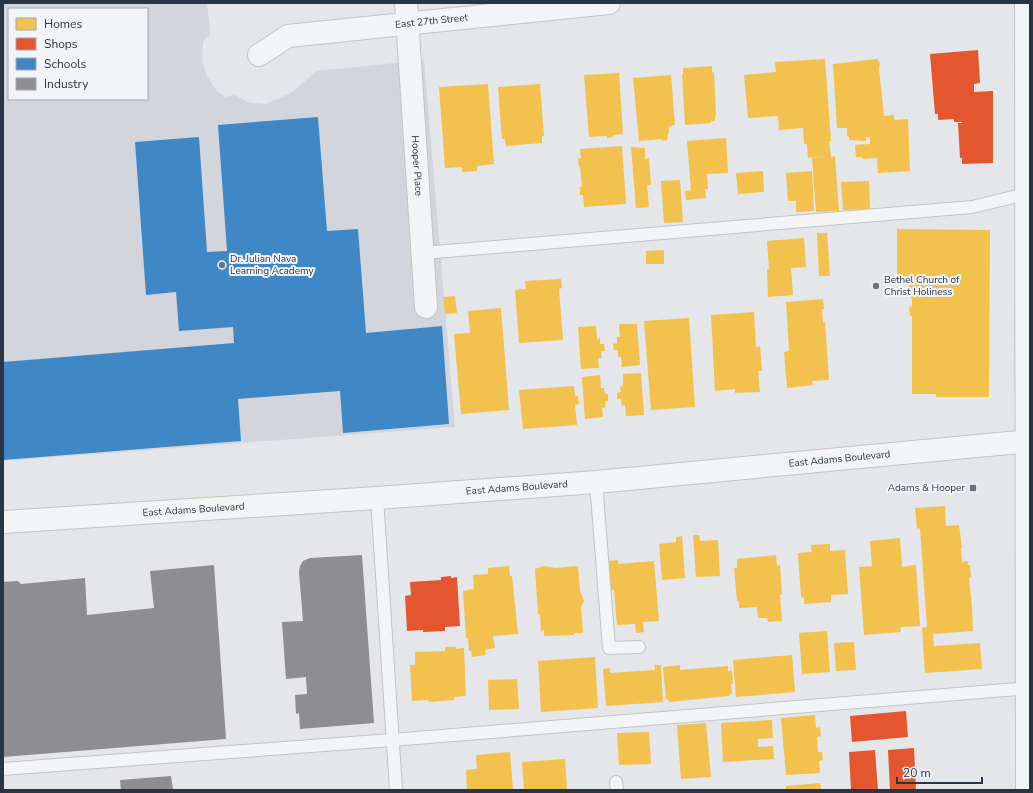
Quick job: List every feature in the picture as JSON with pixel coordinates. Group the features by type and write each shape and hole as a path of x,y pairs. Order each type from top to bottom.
{"street":[{"name":"Hooper Place","path":"406,3 426,307"},
{"name":"East 27th Street","path":"259,54 288,36 609,3"},
{"path":"1026,3 1029,442 1029,688 1027,790"},
{"name":"East Adams Boulevard","path":"3,522 596,482 1029,442"}],"lane":[{"path":"423,253 972,207 1028,194"},
{"path":"596,482 609,648 640,647"},
{"path":"376,498 396,790"},
{"path":"3,769 392,740 1029,688"}],"shaded area":[{"name":"Dr. Julian Nava Learning Academy","path":"3,3 207,3 210,34 203,42 202,60 207,76 216,90 225,97 235,95 248,102 266,104 291,93 317,71 424,60 455,427 3,461"}],"building: Homes":[{"path":"825,59 831,141 829,141 831,157 835,156 839,211 816,212 812,158 827,156 808,158 807,144 804,144 803,128 779,130 778,116 748,118 744,75 776,72 775,62"},
{"path":"877,59 880,62 879,69 884,116 894,115 894,120 908,119 910,171 878,173 877,158 862,159 862,157 856,157 855,145 870,144 870,137 866,137 866,141 849,140 849,137 847,136 847,128 837,128 833,64"},
{"path":"712,66 712,73 714,72 715,121 711,121 711,123 685,125 682,75 683,68"},
{"path":"619,73 623,134 613,135 613,137 607,138 607,136 589,137 584,75"},
{"path":"671,75 675,125 669,126 667,140 639,141 633,78"},
{"path":"488,84 494,164 477,166 477,171 462,172 462,167 445,168 439,87"},
{"path":"540,84 544,136 542,136 542,143 506,146 505,139 502,139 498,87"},
{"path":"726,138 728,173 707,174 708,189 705,189 706,198 686,200 685,191 691,190 687,141"},
{"path":"622,146 626,204 584,207 583,195 580,195 580,187 582,187 578,158 581,158 580,149"},
{"path":"631,147 645,148 645,159 649,158 651,185 647,185 649,207 636,208"},
{"path":"763,171 764,192 738,194 736,173"},
{"path":"812,171 814,211 796,212 796,201 788,201 786,173"},
{"path":"680,180 683,222 664,223 661,181"},
{"path":"869,181 870,209 843,210 841,182"},
{"path":"897,229 990,230 989,397 936,397 936,394 912,394 912,316 910,316 909,306 912,307 912,298 909,297 908,282 897,282"},
{"path":"817,233 827,233 830,276 819,276"},
{"path":"804,238 806,267 791,268 793,295 768,297 767,269 769,269 767,241"},
{"path":"664,250 664,264 646,264 646,251"},
{"path":"561,279 562,288 559,289 563,340 519,343 515,290 526,289 525,281"},
{"path":"455,296 457,313 445,314 443,297"},
{"path":"823,299 823,323 825,322 829,380 812,381 813,385 787,388 784,352 789,351 786,302"},
{"path":"501,308 509,410 461,414 454,334 470,333 468,311"},
{"path":"754,312 756,347 760,346 762,371 758,371 760,392 735,393 735,389 715,391 711,315"},
{"path":"689,318 695,407 651,410 644,321"},
{"path":"619,324 637,324 640,365 622,367 621,357 618,357 618,350 614,350 613,344 617,343 617,337 620,337"},
{"path":"596,326 597,339 600,338 600,344 604,344 605,351 601,351 602,358 598,358 599,368 581,369 578,327"},
{"path":"641,373 644,415 626,416 625,405 622,406 621,399 617,399 617,393 621,392 620,387 623,386 623,374"},
{"path":"600,375 601,388 604,388 605,394 608,394 608,401 605,401 606,407 602,408 603,417 585,419 582,377"},
{"path":"574,386 575,396 578,396 579,404 575,405 577,425 523,429 519,390"},
{"path":"945,506 946,526 959,525 962,562 968,561 968,565 970,565 971,577 969,578 973,631 933,634 934,646 980,643 982,669 925,673 922,628 927,627 920,528 917,529 915,508"},
{"path":"693,535 699,535 700,541 718,540 720,576 696,577"},
{"path":"682,536 685,578 662,580 659,544 676,542 676,537"},
{"path":"900,538 902,567 916,565 920,626 900,627 901,632 864,635 859,567 872,566 870,541"},
{"path":"830,544 830,551 845,550 848,594 831,595 831,602 804,604 804,598 801,597 798,553 812,552 811,545"},
{"path":"776,555 777,566 780,565 782,621 768,622 767,618 758,618 757,607 739,608 734,568 737,568 737,559"},
{"path":"618,560 618,564 654,561 659,621 643,622 644,632 636,633 635,624 617,625 614,590 609,590 607,561"},
{"path":"509,566 510,576 512,576 518,634 493,636 495,648 485,650 486,655 472,657 471,651 469,651 468,638 466,638 463,591 474,589 473,575 488,574 488,568"},
{"path":"544,566 556,568 578,566 580,592 584,601 581,607 583,633 574,633 574,635 544,636 544,630 541,631 540,614 538,615 535,569"},
{"path":"827,631 830,672 802,674 799,633"},
{"path":"854,642 856,670 836,671 834,643"},
{"path":"445,647 456,647 456,649 464,648 466,696 454,697 454,700 429,702 428,700 412,701 410,665 415,665 415,652 445,651"},
{"path":"792,655 795,692 736,697 733,660"},
{"path":"595,657 598,708 541,712 538,661"},
{"path":"654,665 661,665 663,702 606,706 603,669 610,668 610,673 655,670"},
{"path":"680,665 680,670 728,666 728,671 732,670 732,694 729,694 730,696 669,702 668,699 666,699 663,667"},
{"path":"517,679 519,709 489,710 488,680"},
{"path":"815,715 816,728 820,727 821,736 817,737 818,752 822,752 823,760 819,761 820,773 786,775 781,718"},
{"path":"772,720 773,738 758,739 758,747 773,746 774,759 723,762 721,723"},
{"path":"706,723 711,777 681,779 677,725"},
{"path":"649,732 651,764 619,765 617,733"},
{"path":"510,752 513,790 467,790 466,770 477,769 476,755"},
{"path":"565,759 567,790 524,790 522,762"},
{"path":"820,783 821,790 786,790 786,786"}],"building: Shops":[{"path":"978,50 980,83 974,84 974,92 993,91 993,163 962,164 962,158 960,158 958,123 962,122 954,122 954,119 938,120 938,114 935,114 930,54"},
{"path":"451,576 451,578 457,577 460,626 445,627 445,631 407,631 405,596 411,595 410,582 441,580 441,577"},
{"path":"906,711 908,737 852,742 850,716"},
{"path":"914,748 916,790 890,790 888,750"},
{"path":"875,750 878,790 851,790 849,752"}],"building: Schools":[{"path":"318,117 327,231 358,229 366,333 442,326 449,424 343,433 340,391 238,399 241,441 3,460 3,362 234,343 233,327 179,331 176,292 146,295 135,142 199,137 207,252 227,251 218,125"}],"building: Industry":[{"path":"362,555 374,723 300,729 299,713 296,714 295,695 307,694 306,677 286,679 282,622 303,621 299,572 300,566 303,561 310,558"},
{"path":"214,565 226,739 3,757 3,582 18,581 21,584 85,578 87,615 154,608 150,571"},
{"path":"171,776 173,790 121,790 120,780"}],"place":[{"name":"Dr. Julian Nava Learning Academy","path":"222,265"},
{"name":"Bethel Church of Christ Holiness","path":"876,286"},
{"name":"Adams & Hooper","path":"973,488"}]}
